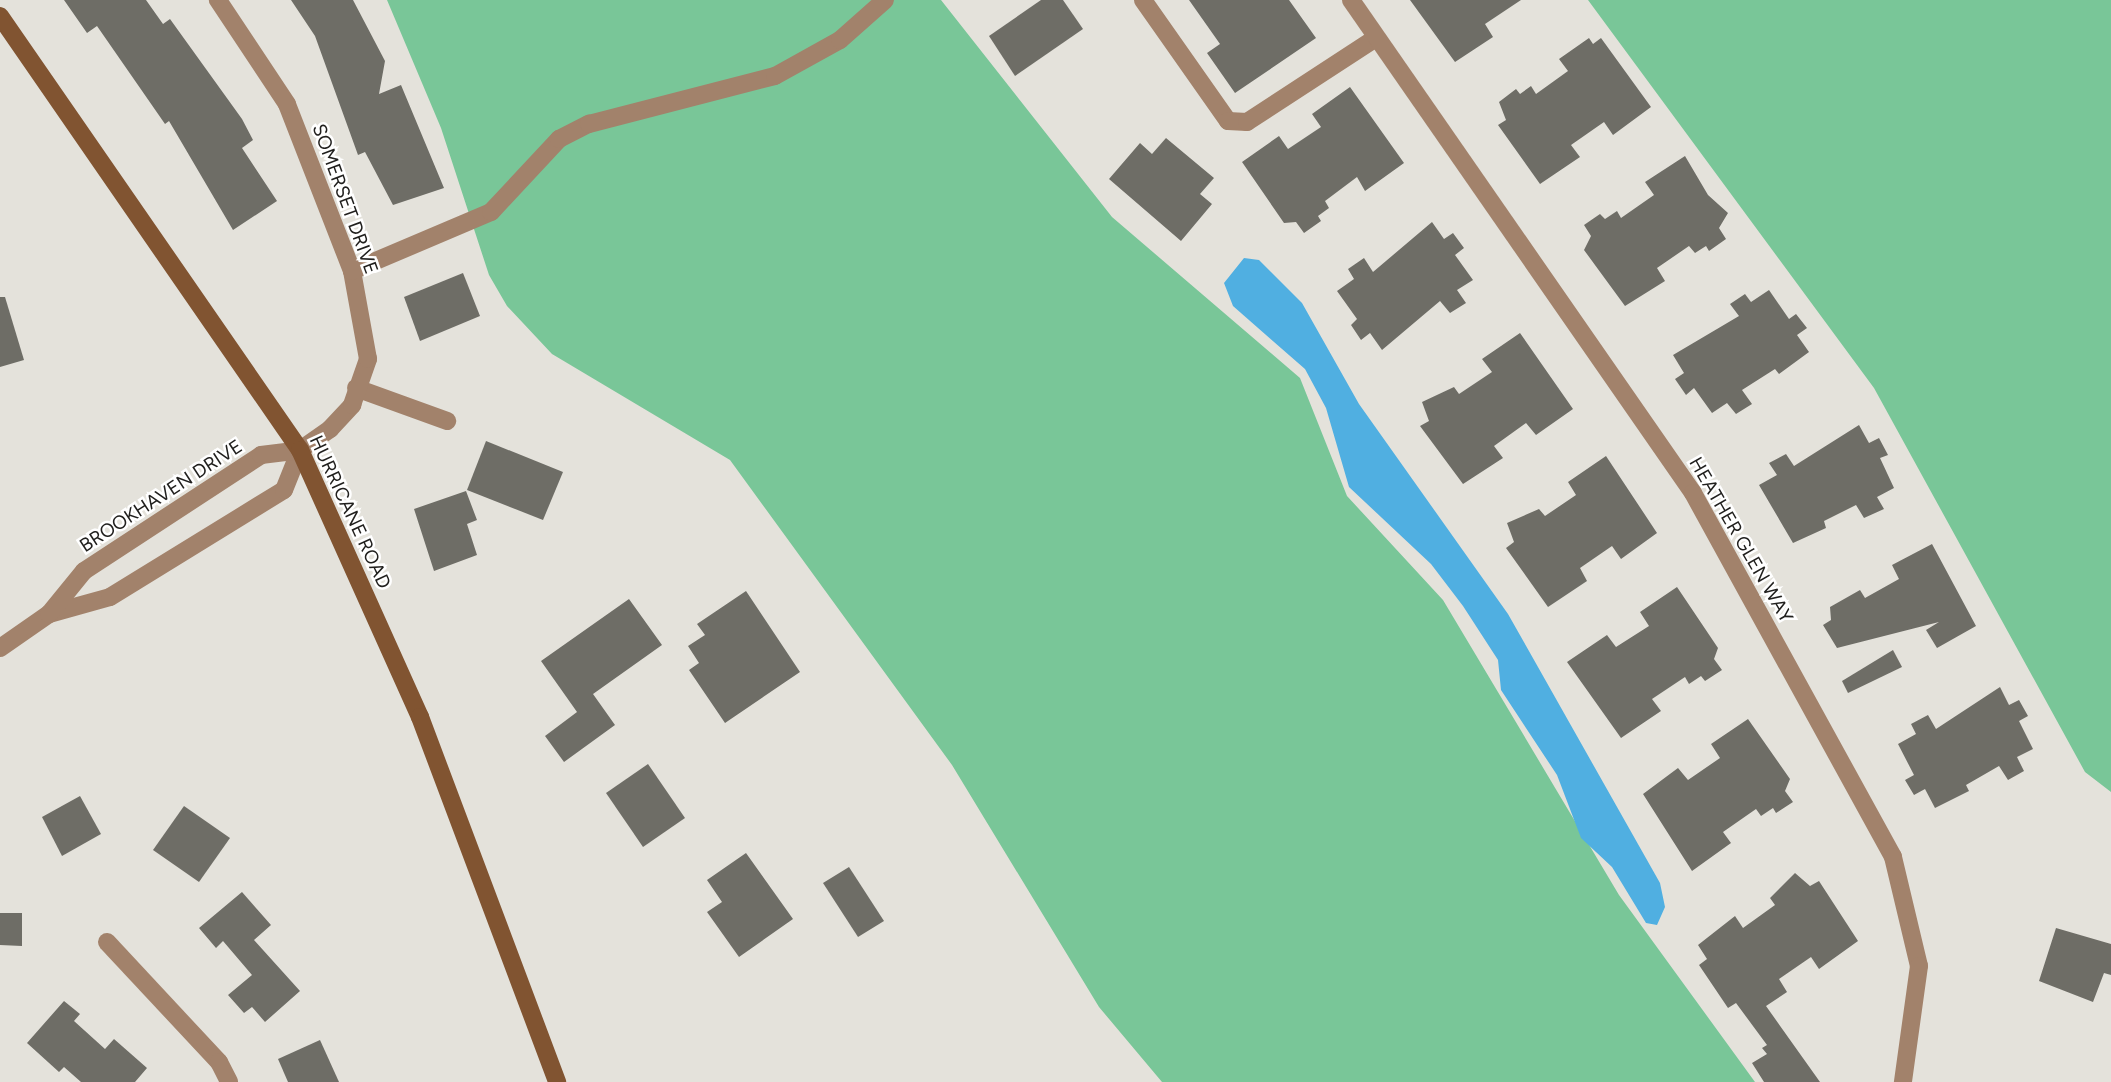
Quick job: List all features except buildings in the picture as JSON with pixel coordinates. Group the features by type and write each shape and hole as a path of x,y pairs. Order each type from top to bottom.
{"street":[{"name":"SOMERSET DRIVE","path":"218,0 287,104 352,271 368,359 352,405 300,450"},
{"path":"352,271 491,212 559,139 589,124 775,76 840,40 885,0"},
{"path":"1143,0 1228,121 1247,122 1376,38"},
{"name":"HEATHER GLEN WAY","path":"1351,0 1693,493 1893,857 1919,966 1903,1082"},
{"name":"HURRICANE ROAD","path":"0,16 300,450 420,717 557,1082"},
{"path":"356,388 447,421"},
{"name":"BROOKHAVEN DRIVE","path":"0,648 50,614 84,572 250,462 261,455 300,450 284,490 110,597 50,614"},
{"path":"107,942 219,1062 229,1082"}],"green space":[{"path":"387,0 941,0 1112,217 1300,378 1347,496 1443,600 1619,895 1755,1082 1162,1082 1099,1007 952,765 730,460 552,354 507,306 489,275 441,128"},
{"path":"1588,0 2111,0 2111,792 2085,772 1874,388"}],"water":[{"path":"1244,258 1259,260 1302,303 1359,404 1508,614 1660,883 1665,907 1657,925 1646,923 1612,867 1581,838 1557,775 1501,690 1498,660 1463,606 1431,564 1349,487 1326,408 1305,369 1233,306 1224,283"}]}
